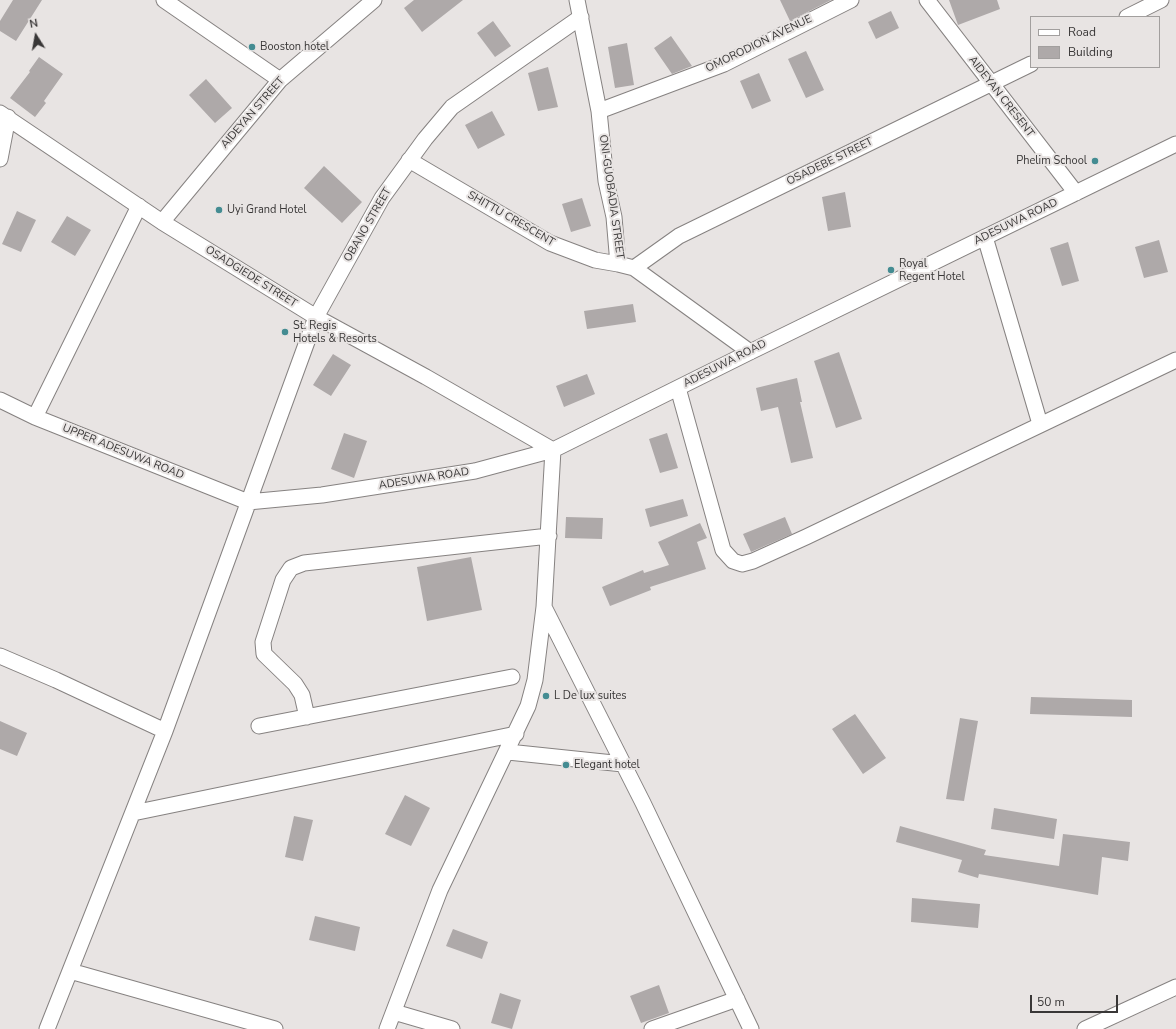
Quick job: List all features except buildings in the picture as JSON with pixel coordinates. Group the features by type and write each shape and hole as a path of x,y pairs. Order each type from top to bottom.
{"street":[{"path":"164,0 280,80"},
{"name":"AIDEYAN STREET","path":"162,222 280,80 374,0"},
{"name":"ONI-GUOBADIA STREET","path":"577,0 599,111 606,181 614,217 618,264 634,268 750,352"},
{"name":"OMORODION AVENUE","path":"599,111 724,64 851,0"},
{"name":"AIDEYAN CRESENT","path":"927,0 1076,193"},
{"path":"1129,16 1161,0"},
{"name":"OBANO STREET","path":"47,1029 165,731 316,317 382,198 409,160 452,107 581,17"},
{"name":"OSADEBE STREET","path":"634,268 679,236 1030,64"},
{"path":"0,159 4,115"},
{"name":"OSADGIEDE STREET","path":"4,115 162,222 316,317 426,377 552,450"},
{"name":"ADESUWA ROAD","path":"248,502 322,495 475,471 552,450 1176,144"},
{"name":"SHITTU CRESCENT","path":"409,160 550,243 595,260 618,264"},
{"path":"35,416 139,206"},
{"path":"985,237 1040,424"},
{"path":"678,388 723,550 733,562 742,564 753,561 806,537 1176,360"},
{"name":"UPPER ADESUWA ROAD","path":"0,400 35,416 248,502"},
{"path":"387,1029 440,890 508,752 528,706 535,680 544,606 552,450"},
{"path":"307,717 302,695 295,684 264,654 263,642 280,587 291,568 304,563 548,536"},
{"path":"544,606 623,764 751,1029"},
{"path":"0,656 56,680 165,731"},
{"path":"259,726 512,677"},
{"path":"133,813 516,734"},
{"path":"508,752 623,764"},
{"path":"70,971 275,1029"},
{"path":"1085,1029 1176,987"},
{"path":"652,1029 737,999"},
{"path":"394,1012 452,1029"}],"place":[{"name":"Booston hotel","path":"252,47"},
{"name":"Phelim School","path":"1095,161"},
{"name":"Uyi Grand Hotel","path":"219,210"},
{"name":"Royal Regent Hotel","path":"891,270"},
{"name":"St. Regis Hotels & Resorts","path":"285,332"},
{"name":"L De lux suites","path":"546,696"},
{"name":"Elegant hotel","path":"566,765"}]}
